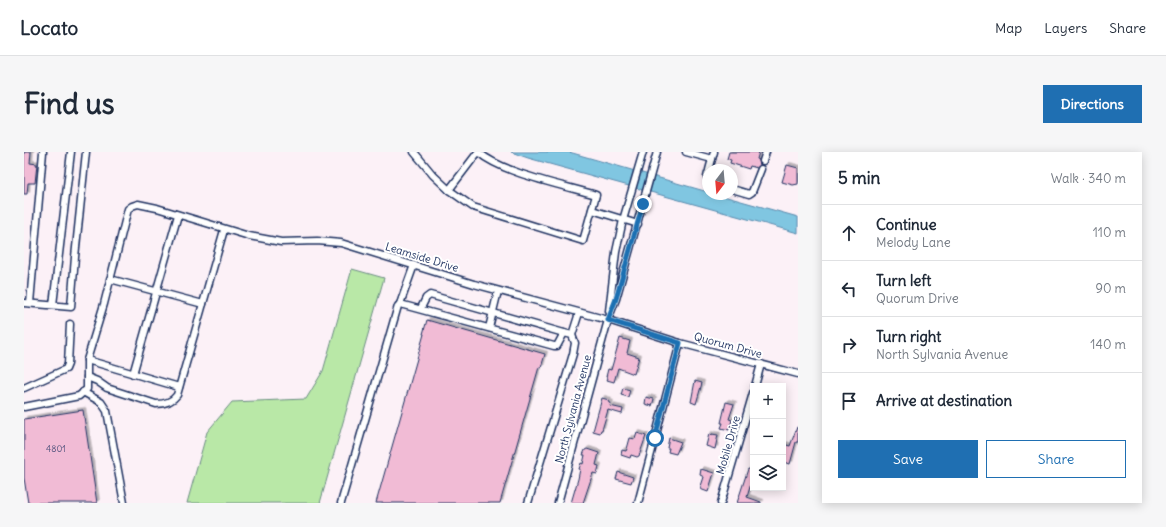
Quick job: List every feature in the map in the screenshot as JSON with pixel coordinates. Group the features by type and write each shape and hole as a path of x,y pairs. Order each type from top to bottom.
{"street":[{"path":"43,152 32,288 27,303 71,307 86,152"},
{"path":"53,305 70,152"},
{"path":"414,152 433,175 449,190 473,207 583,241 596,195 532,177 484,157 478,152 449,190"},
{"name":"North Sylvania Avenue","path":"608,320 616,252 623,220 643,152"},
{"name":"North Sylvania Avenue","path":"558,503 608,320 616,299 638,224 657,152"},
{"path":"686,152 712,159"},
{"path":"711,164 714,152"},
{"path":"763,161 766,152"},
{"path":"738,191 749,194 752,192 761,169"},
{"name":"Leamside Drive","path":"83,392 87,388 87,360 128,209 138,204 249,236 281,242 317,241 341,244 498,291 608,320"},
{"path":"592,210 638,224"},
{"path":"133,374 178,215"},
{"path":"87,377 97,381 107,388 156,404 164,404 174,399 177,395 226,230"},
{"path":"341,503 397,309 414,265"},
{"path":"110,279 203,304"},
{"path":"24,287 32,288"},
{"path":"489,328 498,291"},
{"path":"421,308 426,298 430,295 572,335"},
{"path":"400,304 421,308 554,346 557,346 564,333"},
{"path":"528,503 573,354 575,343 572,335 579,312"},
{"name":"Quorum Drive","path":"608,320 680,343 798,374"},
{"path":"24,388 66,369 68,364 70,324"},
{"path":"638,503 680,343"},
{"path":"87,360 179,387"},
{"path":"756,383 761,364"},
{"path":"24,407 79,396 83,392 101,402 107,411 124,503"},
{"name":"Mobile Drive","path":"721,503 750,403"}],"green space":[{"path":"352,269 384,278 320,503 187,503 207,432 232,402 306,399 323,371"}],"water":[{"path":"511,152 569,152 702,190 702,200 737,200 798,217 798,233"}],"building":[{"path":"24,152 31,152 30,163 37,164 35,183 28,183 27,194 24,194"},
{"path":"729,152 759,152 757,159 759,160 760,165 757,168 750,166 749,169 738,166 738,164 730,163 731,160 727,159"},
{"path":"787,165 798,168 798,184 793,185 782,182"},
{"path":"427,320 545,354 541,368 539,367 500,503 376,503"},
{"path":"620,338 630,341 627,353 639,357 634,374 618,368 614,382 607,380 608,378 606,377 608,369 611,370"},
{"path":"695,381 702,383 696,404 691,402"},
{"path":"623,388 630,390 628,397 621,395"},
{"path":"646,397 654,399 652,406 645,404"},
{"path":"602,398 609,400 608,402 611,403 610,406 623,409 622,414 608,410 600,433 593,431"},
{"path":"726,402 734,404 729,419 732,420 729,430 721,428"},
{"path":"83,410 97,503 28,503 24,478 24,419"},
{"path":"798,427 798,442 796,442 790,464 786,463 786,445 790,446"},
{"path":"637,433 646,436 639,456 637,457 631,455 630,458 621,455 622,450 626,451 630,438 635,439"},
{"path":"709,434 718,435 715,449 706,446"},
{"path":"669,438 681,442 676,454 668,452 669,448 667,448"},
{"path":"587,449 599,453 596,465 599,466 597,474 593,473 583,503 571,503 578,479 579,469 581,463 583,464 585,455 583,455"},
{"path":"701,469 714,473 708,492 700,489 704,477 700,475"},
{"path":"748,469 750,469 750,487 747,497 761,503 737,503"},
{"path":"618,472 633,477 631,483 616,479"}],"route":[{"path":"643,204 616,299 608,320 680,343 655,438"}]}
